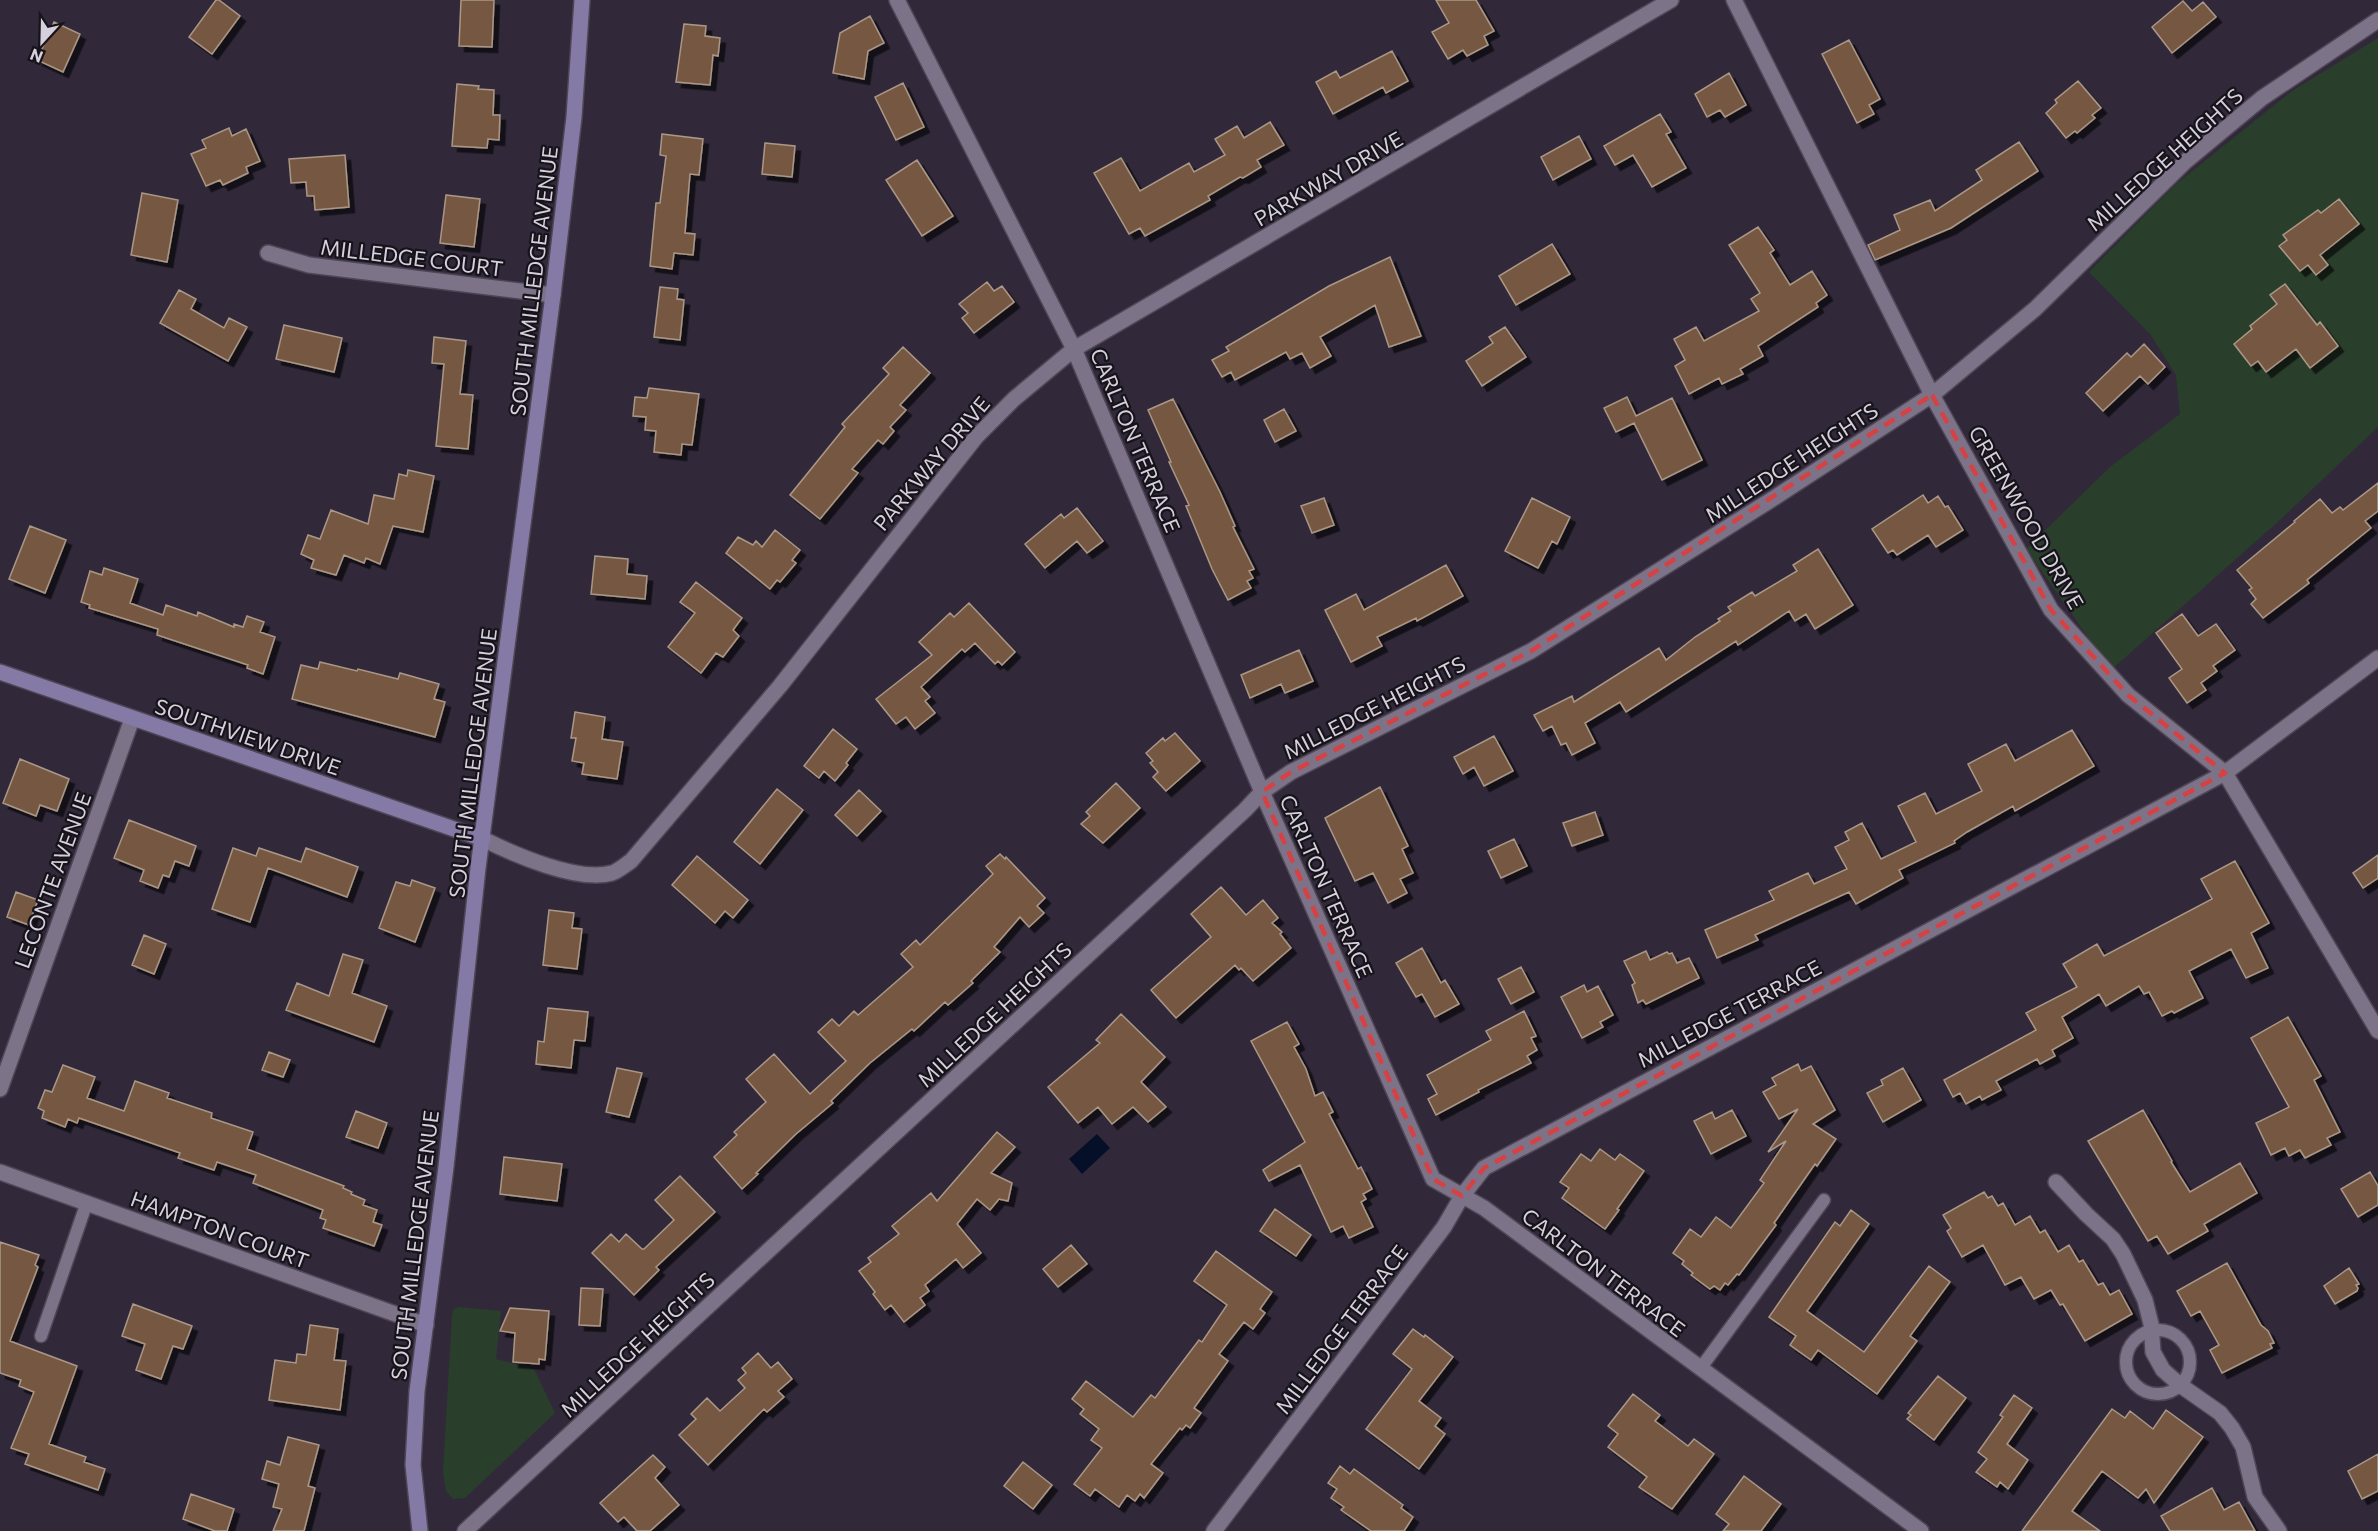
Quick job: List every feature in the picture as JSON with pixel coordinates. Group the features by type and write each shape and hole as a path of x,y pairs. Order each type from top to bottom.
{"main road":[{"name":"SOUTH MILLEDGE AVENUE","path":"420,1531 413,1465 417,1391 483,839 553,295 574,117 582,0"},
{"name":"SOUTHVIEW DRIVE","path":"0,672 483,839"}],"street":[{"name":"CARLTON TERRACE","path":"897,0 1074,349 1262,792 1433,1179 1484,1208 1921,1531"},
{"name":"PARKWAY DRIVE","path":"483,839 517,856 568,871 599,876 614,873 631,861 780,686 976,437 1014,399 1074,349 1671,0"},
{"name":"GREENWOOD DRIVE","path":"1734,0 1932,395 2051,610 2128,695 2225,772 2378,1031"},
{"name":"MILLEDGE HEIGHTS","path":"465,1531 1237,819 1262,792 1291,772 1530,651 1774,498 1932,395 2035,309 2186,161 2262,98 2378,20"},
{"name":"MILLEDGE COURT","path":"268,253 309,265 553,295"},
{"name":"MILLEDGE TERRACE","path":"1214,1531 1444,1227 1462,1196 1484,1168 2225,772 2378,658"},
{"name":"LECONTE AVENUE","path":"0,1089 132,719"},
{"name":"HAMPTON COURT","path":"0,1172 426,1325"},
{"path":"2056,1182 2113,1239 2123,1254 2145,1300 2151,1330 2152,1352 2163,1370 2220,1413 2232,1428 2243,1447 2255,1497 2279,1531"}],"lane":[{"path":"1700,1369 1824,1200"},
{"path":"41,1336 87,1203"},
{"path":"2161,1329 2172,1332 2187,1347 2190,1368 2180,1385 2170,1392 2160,1394 2139,1389 2131,1381 2126,1371 2127,1350 2140,1334 2151,1330 2161,1329"}],"highlighted area":[{"path":"1932,395 2051,610 2128,695 2225,773 1484,1168 1462,1196 1433,1179 1262,792 1291,772 1531,651"}],"green space":[{"path":"2378,38 2378,427 2281,519 2111,670 2026,549 2110,467 2180,414 2176,375 2150,334 2089,272 2176,184 2292,91"},
{"path":"459,1307 501,1311 496,1359 534,1369 555,1413 465,1498 453,1499 446,1491 443,1472 452,1314 454,1309"}],"water":[{"path":"1097,1134 1110,1148 1082,1174 1069,1159"}],"building":[{"path":"216,0 240,16 212,54 189,37"},
{"path":"461,0 494,0 492,47 459,46"},
{"path":"1436,0 1476,0 1494,31 1484,36 1488,45 1467,56 1463,50 1448,59 1432,32 1449,23"},
{"path":"2183,1 2192,11 2203,2 2216,17 2172,53 2152,27"},
{"path":"870,16 884,43 868,51 864,79 833,73 840,33"},
{"path":"54,22 80,34 63,72 37,60"},
{"path":"684,24 706,26 705,36 720,38 718,56 713,55 710,85 676,82"},
{"path":"1849,40 1880,99 1869,105 1874,114 1857,123 1822,54"},
{"path":"1392,51 1408,81 1386,93 1383,87 1333,114 1316,82 1336,71 1340,78"},
{"path":"1729,73 1746,105 1725,117 1720,110 1707,117 1695,94"},
{"path":"2078,81 2101,108 2092,115 2095,118 2077,133 2075,131 2066,138 2046,113 2057,103 2055,100"},
{"path":"903,83 924,127 896,140 875,97"},
{"path":"457,84 494,90 493,115 500,115 499,140 488,139 487,148 452,146"},
{"path":"1660,114 1671,132 1666,134 1686,168 1652,187 1633,155 1615,165 1604,146"},
{"path":"1270,122 1284,145 1257,160 1261,167 1208,196 1210,200 1145,236 1140,228 1129,234 1094,173 1121,158 1140,191 1189,163 1194,172 1225,155 1215,139 1237,126 1244,138"},
{"path":"229,128 232,136 246,129 260,161 246,167 248,173 223,185 220,180 206,186 191,154 206,148 202,140"},
{"path":"662,134 703,139 699,175 690,174 685,233 695,234 693,255 674,253 672,269 650,266 656,203 660,203 666,156 660,155"},
{"path":"1579,136 1591,159 1553,180 1541,157"},
{"path":"2019,142 2038,171 1951,228 1875,260 1868,245 1900,230 1894,215 1930,200 1935,211 1982,180 1976,170"},
{"path":"765,143 795,146 792,177 762,174"},
{"path":"345,155 349,207 315,210 314,196 307,196 306,182 291,183 289,159"},
{"path":"917,160 953,216 922,236 886,180"},
{"path":"142,193 178,200 167,262 131,255"},
{"path":"446,195 480,199 474,247 440,243"},
{"path":"2339,199 2359,224 2320,255 2328,265 2316,275 2308,265 2300,271 2279,246 2287,240 2283,235 2318,210 2321,213"},
{"path":"1758,227 1774,250 1770,253 1790,285 1812,271 1827,295 1816,303 1818,307 1758,346 1763,356 1740,369 1743,374 1722,384 1719,378 1689,394 1675,366 1685,360 1674,339 1696,327 1704,341 1759,311 1751,299 1760,293 1729,245"},
{"path":"1552,244 1570,274 1516,305 1499,276"},
{"path":"1390,257 1421,336 1389,347 1375,305 1320,337 1331,356 1310,368 1302,353 1290,359 1286,352 1235,380 1231,372 1222,377 1212,360 1229,351 1226,347 1329,286"},
{"path":"987,282 994,291 1002,286 1014,302 974,333 962,318 968,313 959,304"},
{"path":"2285,284 2317,325 2320,322 2338,346 2310,368 2296,349 2266,372 2258,361 2251,366 2234,344 2252,329 2250,326 2277,304 2270,295"},
{"path":"660,287 678,289 677,299 684,300 680,340 654,337"},
{"path":"179,290 196,299 191,309 224,328 229,318 247,327 228,361 160,323"},
{"path":"284,325 342,338 334,372 276,359"},
{"path":"1505,327 1526,357 1482,386 1466,361 1493,343 1489,337"},
{"path":"434,337 466,341 460,394 473,395 468,449 436,446 444,364 432,363"},
{"path":"2144,344 2165,367 2148,384 2140,376 2103,411 2086,393 2127,353 2131,357"},
{"path":"903,347 930,373 900,405 906,410 890,427 894,431 883,444 878,440 852,469 858,473 820,519 790,495 845,427 842,424 889,374 883,368"},
{"path":"649,388 699,394 692,445 682,444 681,455 654,452 656,431 645,430 646,417 633,416 635,397 647,398"},
{"path":"1627,397 1636,416 1672,398 1702,460 1662,480 1634,423 1616,432 1604,408"},
{"path":"1173,399 1220,492 1235,526 1233,527 1254,569 1249,571 1253,578 1247,581 1251,588 1228,600 1212,569 1186,506 1189,505 1148,410"},
{"path":"1284,409 1296,431 1275,442 1264,420"},
{"path":"408,470 434,476 423,532 393,526 380,564 366,558 364,563 344,555 336,575 311,568 314,560 301,554 308,535 320,539 331,510 368,524 374,495 394,499 399,474 407,476"},
{"path":"2378,483 2378,511 2365,521 2371,528 2307,580 2309,583 2263,618 2251,604 2256,599 2249,590 2252,588 2237,570 2320,499 2332,513 2340,507 2343,510"},
{"path":"1923,495 1928,503 1938,496 1945,507 1948,506 1963,530 1936,547 1928,535 1897,555 1893,550 1888,553 1872,529"},
{"path":"1324,498 1334,525 1312,533 1301,506"},
{"path":"1532,498 1570,517 1557,544 1552,541 1538,568 1505,551"},
{"path":"1077,508 1103,541 1087,553 1077,541 1045,568 1025,544 1061,514 1064,518"},
{"path":"30,526 66,540 45,593 9,579"},
{"path":"775,530 800,550 792,560 796,563 780,582 777,580 770,589 726,553 738,537 753,545 756,541 762,547"},
{"path":"1818,549 1853,605 1815,629 1806,614 1795,621 1789,611 1738,645 1736,641 1626,712 1620,702 1585,723 1595,743 1572,755 1566,743 1561,745 1552,726 1543,731 1534,715 1572,696 1574,702 1659,648 1666,660 1720,621 1718,619 1731,611 1728,607 1752,592 1755,596 1797,571 1793,565"},
{"path":"595,556 628,559 627,574 647,576 645,599 591,594"},
{"path":"1446,565 1463,596 1417,621 1416,618 1377,637 1382,646 1351,662 1325,610 1356,594 1364,610"},
{"path":"104,568 138,579 130,603 163,615 166,605 197,616 198,612 234,627 234,624 243,627 247,616 264,622 260,632 275,637 263,674 247,668 248,665 157,635 158,629 89,608 90,605 81,602 90,571 102,575"},
{"path":"696,582 742,618 733,630 739,636 723,657 716,653 701,673 668,647 695,613 680,602"},
{"path":"969,603 1015,652 1002,665 998,661 995,664 975,643 965,652 962,649 921,687 930,697 925,701 935,713 915,729 906,717 896,724 876,699 932,655 919,642 950,613 954,617"},
{"path":"2182,614 2198,636 2216,624 2235,650 2213,666 2217,671 2201,683 2206,690 2187,703 2169,678 2182,669 2156,633"},
{"path":"1299,650 1313,681 1285,693 1281,684 1250,698 1241,675"},
{"path":"320,662 398,679 400,673 439,684 434,699 445,702 435,737 292,699 301,665 318,669"},
{"path":"575,712 605,717 602,739 623,742 617,779 582,774 584,763 572,761 576,738 571,738"},
{"path":"833,729 857,749 835,781 824,771 819,778 804,766"},
{"path":"2072,730 2094,766 2015,811 2013,806 1967,832 1954,841 1955,843 1899,870 1903,878 1856,904 1849,892 1755,935 1758,940 1717,958 1705,930 1774,900 1769,891 1808,873 1814,884 1847,869 1835,847 1849,840 1845,832 1862,823 1881,859 1916,842 1898,806 1925,793 1936,814 1982,791 1968,764 2006,744 2015,761"},
{"path":"1175,733 1200,761 1166,791 1153,777 1158,772 1150,763 1153,761 1146,753 1163,738 1165,741"},
{"path":"1494,736 1513,771 1484,786 1474,767 1463,774 1454,757"},
{"path":"20,759 69,779 57,811 40,805 36,816 3,803"},
{"path":"1116,783 1140,808 1103,843 1081,824 1090,816 1086,812"},
{"path":"1380,787 1408,846 1402,849 1413,873 1400,879 1407,893 1388,903 1373,873 1355,881 1325,818"},
{"path":"777,789 803,810 760,864 734,842"},
{"path":"859,790 881,811 857,836 835,815"},
{"path":"1595,812 1603,835 1572,846 1563,823"},
{"path":"129,820 196,846 189,866 175,861 169,877 163,875 158,888 140,881 144,870 114,858"},
{"path":"1514,839 1527,866 1501,878 1488,851"},
{"path":"233,848 256,856 259,848 301,862 306,848 358,867 347,897 268,868 250,922 212,909"},
{"path":"1000,854 1005,859 1006,857 1045,898 1037,906 1044,913 1029,927 1020,917 994,947 1000,952 971,981 973,983 948,1005 945,1002 914,1031 912,1029 870,1063 831,1101 833,1103 796,1134 742,1189 714,1157 737,1135 734,1132 766,1102 746,1079 774,1054 810,1094 846,1061 818,1032 832,1019 839,1026 854,1011 858,1015 913,967 901,954 916,940 920,945 993,874 986,866"},
{"path":"2378,855 2378,878 2363,888 2353,873"},
{"path":"697,856 748,900 733,918 725,911 715,923 672,885"},
{"path":"2235,861 2269,923 2251,933 2268,968 2246,978 2231,949 2189,971 2203,998 2174,1013 2172,1011 2162,1016 2149,992 2144,994 2139,986 2106,1006 2099,994 2062,1017 2073,1038 2052,1050 2055,1056 2040,1064 2037,1059 1996,1081 2001,1090 1982,1100 1980,1096 1966,1104 1960,1093 1953,1097 1944,1080 2036,1030 2026,1013 2077,987 2063,964 2097,944 2104,956 2212,899 2201,879"},
{"path":"412,880 435,888 415,942 379,928 396,882 410,886"},
{"path":"1221,887 1246,915 1263,900 1278,918 1272,923 1282,932 1280,934 1291,948 1253,981 1235,965 1176,1018 1151,990 1211,937 1191,914"},
{"path":"16,892 38,900 29,925 7,917"},
{"path":"549,910 574,913 572,928 582,929 577,969 543,965"},
{"path":"144,935 166,944 154,974 132,965"},
{"path":"1422,948 1441,983 1445,980 1459,1004 1435,1017 1422,994 1416,997 1396,963"},
{"path":"1646,951 1650,960 1667,952 1672,953 1677,963 1689,958 1699,978 1646,1004 1643,1000 1638,1003 1632,985 1635,983 1624,961"},
{"path":"343,954 363,960 352,993 387,1006 374,1042 286,1010 297,983 329,996"},
{"path":"1521,967 1534,992 1511,1004 1498,979"},
{"path":"1584,985 1587,992 1598,986 1613,1015 1600,1022 1603,1027 1582,1038 1561,997"},
{"path":"548,1008 588,1012 585,1041 574,1040 571,1068 536,1064 538,1041 544,1042"},
{"path":"1524,1011 1536,1036 1531,1038 1537,1050 1527,1056 1531,1063 1436,1115 1428,1099 1437,1094 1427,1075 1491,1040 1486,1031"},
{"path":"1121,1014 1165,1057 1141,1082 1166,1107 1148,1122 1133,1107 1112,1124 1098,1107 1078,1123 1048,1087 1100,1043 1096,1040"},
{"path":"2288,1017 2321,1076 2314,1080 2340,1132 2327,1138 2331,1145 2305,1158 2300,1150 2289,1156 2285,1148 2271,1155 2256,1123 2289,1107 2251,1038"},
{"path":"1287,1022 1299,1044 1294,1047 1306,1069 1315,1096 1323,1092 1333,1112 1329,1114 1358,1169 1361,1167 1372,1189 1363,1194 1366,1199 1361,1202 1373,1227 1349,1238 1343,1226 1331,1232 1300,1165 1269,1181 1263,1170 1305,1142 1251,1041"},
{"path":"269,1052 290,1060 283,1077 262,1070"},
{"path":"1798,1064 1801,1071 1811,1066 1835,1110 1813,1124 1836,1139 1817,1166 1815,1164 1774,1223 1776,1225 1739,1275 1737,1274 1728,1285 1725,1283 1720,1290 1714,1286 1710,1289 1691,1275 1693,1273 1682,1264 1684,1261 1673,1253 1690,1229 1701,1237 1716,1217 1731,1228 1764,1183 1760,1180 1786,1141 1768,1152 1798,1109 1779,1119 1763,1092 1776,1085 1772,1078"},
{"path":"63,1065 95,1077 87,1098 124,1111 135,1081 169,1093 167,1098 212,1113 211,1118 253,1132 247,1149 344,1186 343,1188 352,1192 351,1194 365,1200 363,1205 377,1210 373,1222 382,1225 374,1246 323,1228 326,1220 320,1218 323,1210 253,1183 256,1175 217,1162 214,1170 178,1158 180,1153 79,1118 77,1123 68,1119 65,1127 42,1118 44,1111 38,1108 45,1090 52,1092"},
{"path":"617,1068 642,1073 629,1117 606,1112"},
{"path":"1903,1068 1921,1100 1883,1122 1867,1093 1883,1085 1881,1080"},
{"path":"1732,1110 1746,1136 1711,1154 1694,1121 1712,1112 1715,1119"},
{"path":"2143,1110 2190,1192 2240,1163 2257,1193 2204,1224 2208,1231 2168,1254 2157,1236 2148,1241 2088,1141"},
{"path":"356,1111 387,1123 378,1148 346,1137"},
{"path":"997,1132 1015,1147 991,1173 1012,1183 1008,1201 999,1199 990,1210 977,1199 957,1224 981,1253 963,1268 956,1259 925,1285 929,1291 920,1298 925,1305 904,1322 891,1305 885,1310 859,1271 871,1262 868,1258 899,1234 892,1226 931,1193 937,1201"},
{"path":"1600,1149 1615,1160 1620,1154 1644,1171 1605,1229 1562,1198 1569,1188 1560,1182 1581,1154 1591,1161"},
{"path":"504,1157 562,1164 557,1201 500,1194"},
{"path":"2370,1172 2378,1186 2378,1205 2358,1217 2341,1189"},
{"path":"680,1176 715,1212 656,1267 659,1270 634,1295 592,1253 611,1234 619,1242 626,1234 644,1249 674,1220 655,1200"},
{"path":"1984,1192 1988,1198 1992,1196 1998,1206 2003,1203 2015,1225 2030,1216 2040,1233 2045,1230 2058,1252 2069,1245 2079,1262 2083,1260 2098,1285 2103,1283 2110,1295 2119,1290 2132,1314 2085,1341 2063,1304 2060,1305 2051,1290 2034,1299 2021,1277 2005,1285 1983,1245 1962,1257 1947,1231 1951,1228 1943,1215"},
{"path":"1275,1209 1311,1235 1296,1256 1260,1231"},
{"path":"1851,1210 1869,1224 1807,1311 1864,1352 1929,1266 1950,1282 1910,1336 1917,1341 1877,1394 1818,1350 1811,1360 1790,1345 1796,1336 1769,1317 1835,1222 1840,1226"},
{"path":"0,1242 39,1255 35,1265 38,1267 10,1341 77,1366 49,1444 86,1457 84,1462 105,1469 98,1490 25,1464 29,1454 11,1448 34,1392 19,1386 21,1380 0,1373"},
{"path":"1071,1245 1087,1264 1058,1287 1043,1269"},
{"path":"1216,1251 1272,1292 1260,1309 1265,1313 1253,1329 1244,1322 1219,1354 1228,1361 1194,1408 1201,1413 1190,1428 1186,1425 1182,1430 1180,1428 1151,1464 1163,1473 1144,1498 1140,1494 1135,1501 1127,1495 1119,1507 1095,1489 1090,1496 1074,1484 1102,1448 1091,1440 1099,1429 1080,1414 1084,1409 1072,1399 1086,1381 1133,1417 1151,1395 1155,1398 1199,1340 1202,1342 1227,1305 1194,1281"},
{"path":"2227,1263 2261,1325 2268,1331 2274,1343 2270,1344 2272,1348 2222,1373 2210,1350 2219,1345 2200,1311 2191,1316 2177,1291"},
{"path":"2349,1268 2359,1284 2356,1285 2357,1291 2335,1304 2324,1286"},
{"path":"581,1288 603,1289 600,1326 579,1325"},
{"path":"133,1304 192,1326 183,1349 173,1346 161,1379 136,1370 145,1344 122,1336"},
{"path":"510,1308 549,1311 545,1360 539,1359 539,1364 513,1362 515,1333 500,1331"},
{"path":"310,1325 338,1329 334,1360 346,1361 340,1410 269,1400 275,1360 296,1363 297,1354 306,1355"},
{"path":"1413,1329 1424,1337 1425,1335 1453,1357 1419,1401 1441,1418 1435,1426 1445,1434 1419,1469 1366,1429 1412,1369 1393,1354"},
{"path":"758,1353 771,1368 778,1362 792,1379 778,1391 784,1397 767,1412 764,1409 708,1465 679,1435 696,1419 691,1414 707,1398 720,1411 745,1388 738,1380 746,1373 742,1368"},
{"path":"1938,1376 1966,1398 1934,1440 1907,1419 1911,1415 1908,1413"},
{"path":"1633,1394 1660,1415 1655,1421 1688,1446 1694,1439 1714,1454 1672,1509 1639,1487 1647,1477 1608,1447 1618,1434 1608,1426"},
{"path":"2014,1395 2032,1408 2007,1444 2028,1460 2008,1489 2000,1482 1997,1487 1976,1472 1987,1459 1978,1452 2003,1417 2000,1415"},
{"path":"2112,1409 2125,1418 2130,1411 2153,1429 2166,1410 2203,1437 2154,1503 2146,1489 2138,1498 2102,1471 2072,1511 2100,1531 2022,1531"},
{"path":"288,1437 319,1445 308,1486 315,1488 304,1531 273,1531 282,1509 273,1507 279,1484 262,1479 267,1461 280,1465"},
{"path":"2378,1454 2378,1491 2362,1499 2348,1471"},
{"path":"653,1455 665,1467 655,1478 679,1505 650,1531 637,1531 624,1517 618,1522 600,1503"},
{"path":"1023,1462 1052,1485 1033,1509 1004,1486"},
{"path":"1340,1466 1350,1474 1354,1469 1403,1505 1401,1508 1413,1517 1404,1531 1371,1531 1341,1510 1344,1507 1331,1498 1337,1489 1328,1483"},
{"path":"1744,1476 1781,1504 1761,1531 1723,1531 1729,1524 1716,1514"},
{"path":"2212,1488 2224,1510 2239,1502 2255,1531 2170,1531 2161,1516"},
{"path":"191,1494 234,1509 227,1531 215,1531 183,1519"}]}
